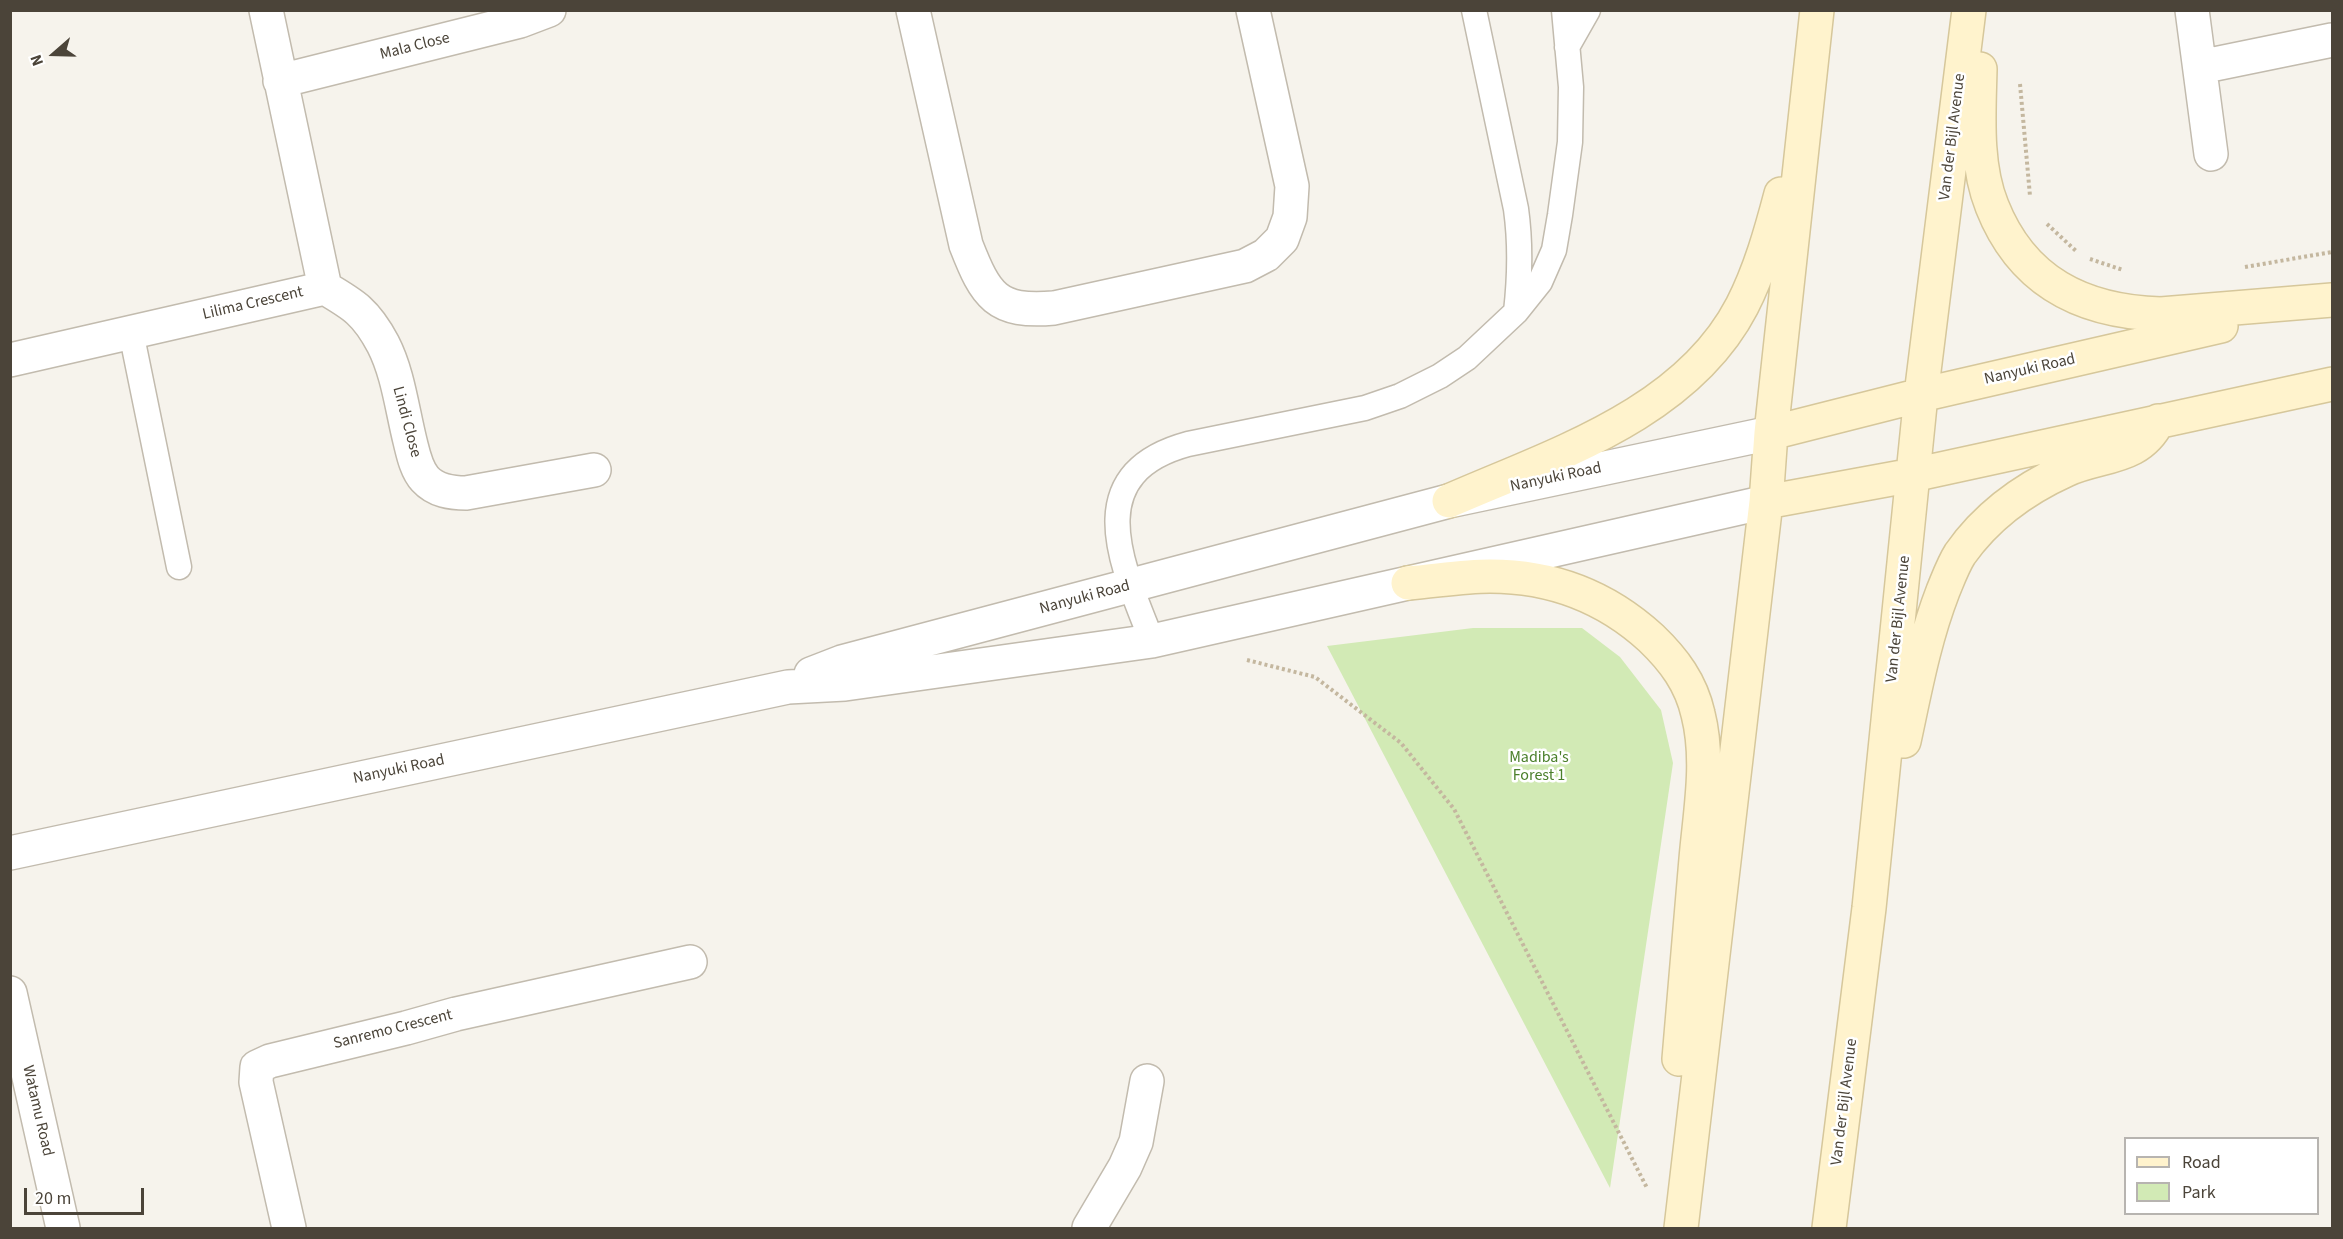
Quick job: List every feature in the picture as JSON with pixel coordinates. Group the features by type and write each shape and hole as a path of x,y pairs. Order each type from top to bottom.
{"main road":[{"path":"1680,1228 1766,502 1771,433 1816,10"},
{"name":"Van der Bijl Avenue","path":"1829,1228 1869,908 1921,395 1969,10"},
{"path":"1982,10 1980,136 1985,178 1991,204 2007,237 2018,254 2035,270 2059,287 2088,302 2113,310 2137,313 2161,314 2332,300"},
{"path":"1449,501 1555,455 1633,416 1680,383 1717,345 1743,305 1761,261 1778,205 1810,77"},
{"name":"Nanyuki Road","path":"1771,433 1921,395 2332,300"},
{"name":"Nanyuki Road","path":"1766,502 1913,475 2332,384"},
{"path":"1869,908 1930,624 1959,556 1978,530 2027,491 2068,469 2142,444 2151,435 2158,421"},
{"path":"1408,583 1489,576 1525,579 1566,587 1594,597 1625,616 1666,652 1682,673 1693,696 1699,716 1703,765 1679,1068 1680,1228"}],"street":[{"name":"Lilima Crescent","path":"10,360 325,288 266,10"},
{"name":"Mala Close","path":"280,81 520,21 549,10"},
{"path":"913,10 966,245 977,274 991,292 1006,305 1027,310 1054,308 1245,266 1266,255 1282,239 1290,217 1292,186 1253,10"},
{"path":"2192,10 2211,154"},
{"path":"2200,67 2332,40"},
{"name":"Lindi Close","path":"325,288 356,307 371,324 384,346 392,368 416,462 424,478 435,487 448,493 466,494 594,470"},
{"name":"Nanyuki Road","path":"788,687 821,669 842,662 1449,501 1771,433"},
{"name":"Nanyuki Road","path":"10,853 788,687 845,684 1152,641 1766,502"},
{"name":"Sanremo Crescent","path":"289,1228 256,1082 257,1067 270,1061 456,1014 690,962"},
{"name":"Watamu Road","path":"10,993 63,1228"},
{"path":"1089,1228 1125,1167 1136,1142 1147,1081"}],"lane":[{"path":"1474,10 1516,209 1520,243 1520,273 1516,312"},
{"path":"1152,641 1131,586 1116,528 1118,506 1124,488 1150,459 1168,449 1365,408 1400,396 1440,376 1467,358 1516,312 1540,282 1554,250 1570,142 1570,87 1564,10"},
{"path":"1567,47 1588,10"},
{"path":"131,332 179,567"}],"path":[{"path":"2019,76 2031,198"},
{"path":"2040,217 2082,256 2127,271"},
{"path":"2241,268 2332,252"},
{"path":"1239,658 1315,677 1401,743 1454,809 1651,1197"}],"green space":[{"name":"Madiba's Forest 1","path":"1473,628 1582,628 1620,657 1661,710 1673,763 1610,1188 1327,646"}]}
